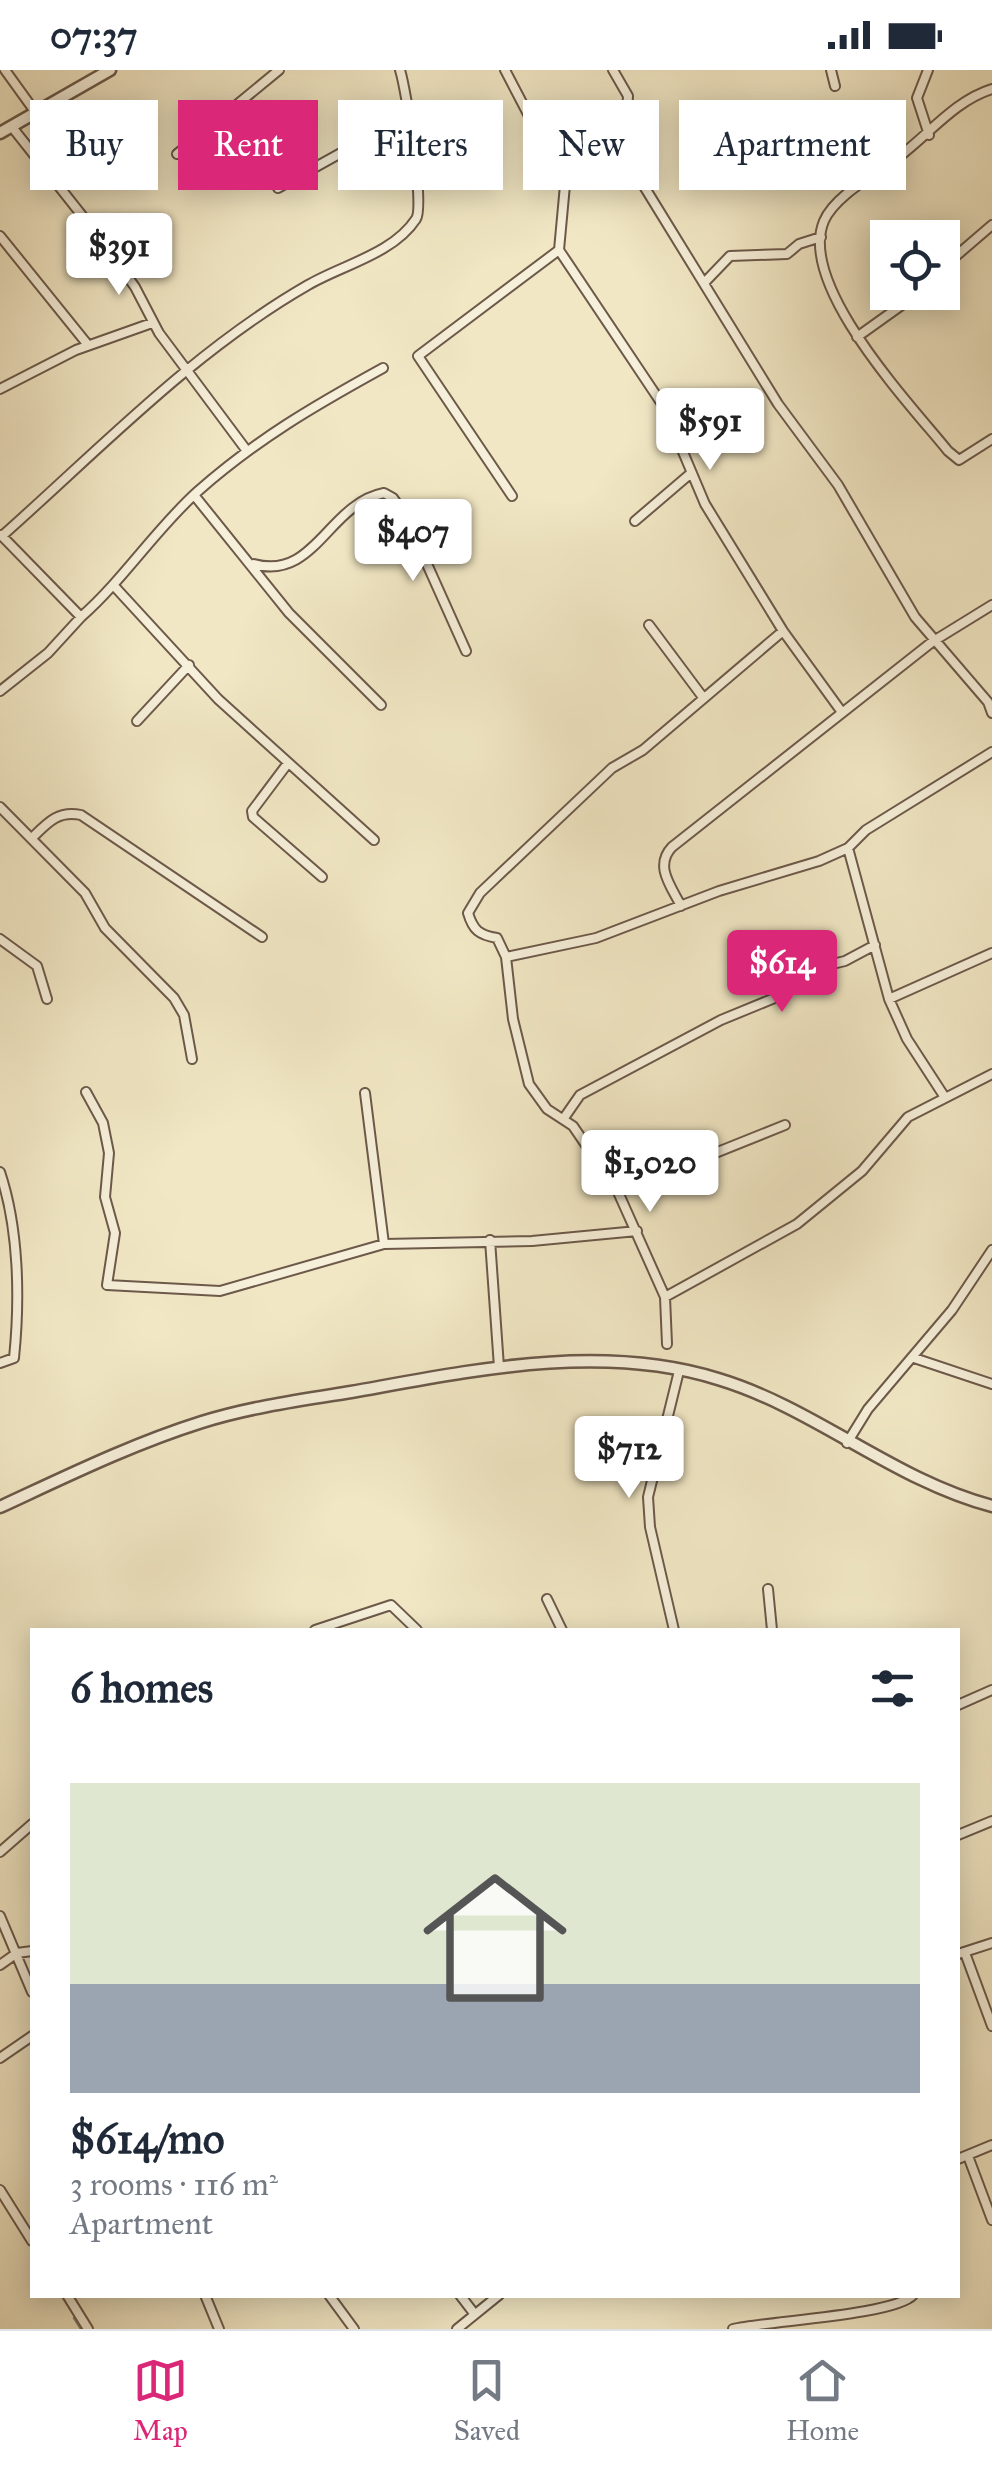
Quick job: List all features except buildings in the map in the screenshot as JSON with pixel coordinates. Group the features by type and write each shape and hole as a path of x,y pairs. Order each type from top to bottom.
{"street":[{"path":"5,70 30,105"},
{"path":"58,100 110,70"},
{"path":"177,154 279,70"},
{"path":"400,70 406,100"},
{"path":"506,70 565,186 559,250 664,407 690,474 783,631 841,711"},
{"path":"613,70 628,96 624,141 638,174 778,404 838,485 932,642 973,684 992,713"},
{"path":"830,70 836,86"},
{"path":"928,70 916,98 929,135"},
{"path":"992,89 964,100 929,135 832,209 821,237 823,265 857,337 959,460 992,438"},
{"path":"0,134 30,116"},
{"path":"12,127 135,287 152,323 247,451"},
{"path":"81,616 1,535 188,368 286,298 337,268 364,260 415,220 422,206 420,190"},
{"path":"960,253 992,225"},
{"path":"0,236 88,346"},
{"path":"704,284 730,256 786,254 799,244 821,237"},
{"path":"512,496 418,356 559,250"},
{"path":"857,337 895,310"},
{"path":"0,389 88,346 152,323"},
{"path":"0,691 48,653 81,616 115,587 194,495 286,421 383,368"},
{"path":"635,521 690,474"},
{"path":"254,564 272,570 291,565 363,502 384,494 393,498 405,515 466,651"},
{"path":"194,495 254,564 288,613 381,705"},
{"path":"115,587 218,699 374,840"},
{"path":"681,906 662,868 664,856 841,711 932,642 992,606"},
{"path":"649,624 702,696"},
{"path":"666,1344 665,1297 636,1231 618,1192 564,1118 542,1103 522,1064 506,957 497,938 482,936 472,927 468,913 480,893 612,768 643,750 783,631"},
{"path":"137,722 189,665"},
{"path":"0,675 11,683"},
{"path":"506,957 596,938 848,848 866,830 992,752"},
{"path":"288,763 252,811 253,817 322,878"},
{"path":"0,807 92,901 105,928 174,998 184,1015 192,1059"},
{"path":"32,838 50,820 66,812 81,815 262,938"},
{"path":"848,848 889,999 907,1038 944,1096"},
{"path":"0,939 37,966 47,998"},
{"path":"564,1118 580,1095 721,1020 777,997 807,970 845,961 875,945"},
{"path":"889,999 992,953"},
{"path":"665,1297 798,1224 862,1172 899,1126 944,1096 992,1074"},
{"path":"86,1092 103,1123 109,1153 105,1197 115,1234 107,1285 220,1291 384,1244 532,1241 636,1231"},
{"path":"365,1093 384,1244"},
{"path":"618,1192 785,1126"},
{"path":"0,1172 8,1199 18,1316 14,1358 0,1364"},
{"path":"490,1240 499,1366"},
{"path":"846,1444 868,1408 914,1358 992,1250"},
{"path":"914,1358 992,1384"},
{"path":"0,1507 108,1456 207,1420 499,1366 604,1364 718,1379 945,1491 992,1506"},
{"path":"674,1628 650,1527 648,1497 679,1371"},
{"path":"768,1589 772,1628"},
{"path":"547,1599 561,1628"},
{"path":"321,1628 391,1605 415,1628"},
{"path":"960,1704 992,1690"},
{"path":"960,1834 992,1821"},
{"path":"0,1852 30,1826"},
{"path":"0,1916 30,1987"},
{"path":"992,1942 961,1953 992,2026"},
{"path":"0,1966 16,1953 30,1951"},
{"path":"0,2058 30,2037"},
{"path":"960,2158 992,2145"},
{"path":"968,2156 992,2220"},
{"path":"0,2190 30,2238"},
{"path":"68,2298 88,2329"},
{"path":"206,2298 219,2329"},
{"path":"332,2298 354,2329"},
{"path":"462,2298 473,2312"},
{"path":"456,2329 494,2298"},
{"path":"733,2329 880,2311 907,2298"}],"waterway":[{"path":"74,2318 81,2329"}]}
